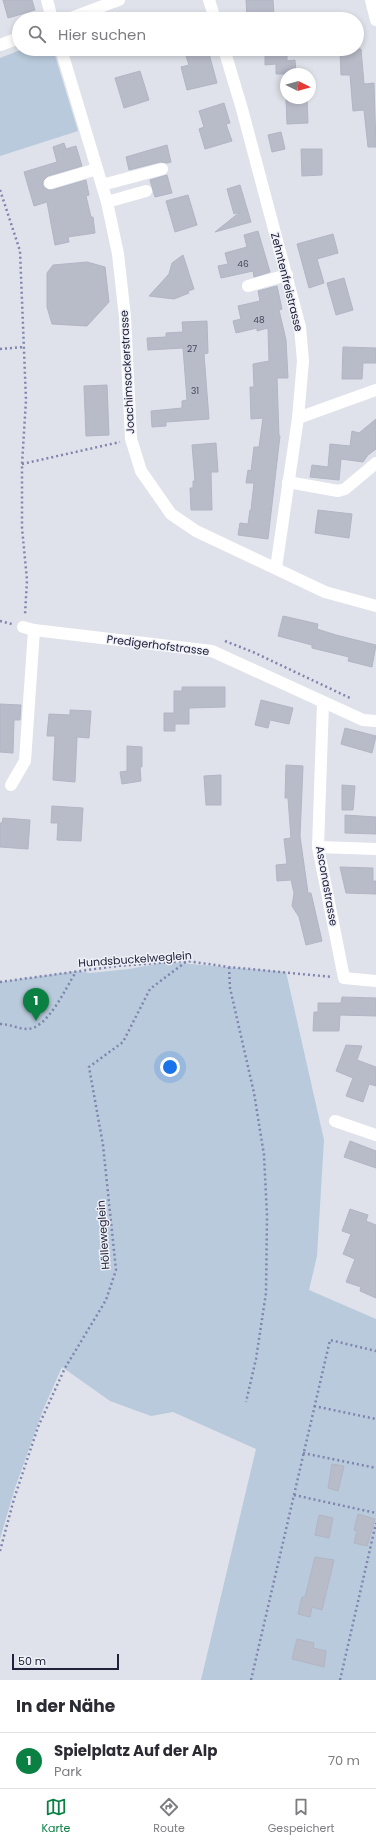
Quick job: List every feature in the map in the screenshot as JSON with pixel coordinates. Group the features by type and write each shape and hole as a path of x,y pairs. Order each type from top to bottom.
{"street":[{"path":"47,0 50,12"},
{"path":"81,12 95,4 119,0"},
{"path":"209,0 213,12"},
{"path":"371,0 376,20"},
{"path":"0,45 12,41"},
{"name":"Joachimsackerstrasse","path":"63,56 107,202 118,254 129,390 130,439 141,472 171,514 196,531 325,592 376,606"},
{"name":"Zehntenfreistrasse","path":"226,56 242,109 300,327 303,361 298,418 276,568"},
{"path":"50,183 97,169"},
{"path":"102,186 162,169"},
{"path":"107,202 146,191"},
{"path":"248,286 287,275"},
{"path":"298,418 376,390"},
{"path":"288,482 338,491 345,489 376,463"},
{"path":"11,785 25,761 27,625"},
{"name":"Predigerhofstrasse","path":"27,625 212,651 363,720 376,721"},
{"name":"Asconastrasse","path":"323,702 318,847 344,978"},
{"path":"318,847 376,849"},
{"path":"344,978 376,981"},
{"path":"335,1120 376,1135"}],"path":[{"path":"0,190 20,251 26,400 22,464 22,528 27,580 27,625"},
{"path":"0,348 24,347"},
{"path":"22,464 130,439"},
{"name":"Hundsbuckelweglein","path":"0,982 77,971 187,961 229,967 344,978"},
{"name":"Hölleweglein","path":"0,1551 14,1500 38,1427 65,1368 106,1300 116,1270 103,1145 89,1067 123,1042 150,989 187,961"},
{"path":"229,967 230,988 254,1093 264,1155 266,1209 266,1293 256,1359 246,1402"},
{"path":"0,1024 9,1024 28,1029 41,1024 52,1011 77,971"},
{"path":"251,1680 330,1340 376,1351"},
{"path":"314,1406 376,1419"},
{"path":"304,1453 376,1468"},
{"path":"294,1496 376,1513"},
{"path":"340,1680 376,1523"}],"shaded area":[{"path":"12,53 12,56 55,56 78,131 0,156 0,58"},
{"path":"167,962 286,972 324,1140 317,1256 309,1290 376,1319 376,1680 201,1680 256,1449 173,1412 151,1416 110,1401 62,1367 43,1410 15,1488 0,1539 0,982 77,971 90,973 129,969"}],"building":[{"path":"3,0 32,0 35,10 28,12 12,12 12,17 8,18"},
{"path":"246,0 273,0 274,12 247,12"},
{"path":"186,56 210,56 217,83 187,90 181,67 189,65"},
{"path":"265,56 287,56 287,61 295,60 296,68 280,68 280,74 276,74 276,64 265,65"},
{"path":"340,56 362,56 364,84 374,83 376,147 368,147 364,110 353,111 350,75 341,75"},
{"path":"140,71 149,100 124,108 115,78"},
{"path":"224,103 230,123 226,124 232,141 205,149 199,129 204,127 199,111"},
{"path":"286,104 307,104 308,123 287,124"},
{"path":"281,132 285,149 272,152 268,135"},
{"path":"64,143 66,149 76,146 82,166 48,176 43,181 43,186 48,190 52,190 86,180 89,195 86,196 91,217 93,217 95,233 68,237 69,242 55,245 47,202 34,206 24,172 57,162 53,147"},
{"path":"167,145 171,162 160,162 129,170 126,157"},
{"path":"301,149 322,149 322,175 302,176"},
{"path":"167,175 172,193 155,197 150,180"},
{"path":"240,185 251,222 215,232 240,212 234,214 227,189"},
{"path":"188,195 197,225 175,232 166,201"},
{"path":"258,231 270,272 254,277 253,271 221,278 218,266 228,264 225,253 247,247 244,235"},
{"path":"333,234 338,253 317,259 324,283 309,288 297,244"},
{"path":"183,255 194,289 188,291 189,293 174,299 149,296 169,274 172,263"},
{"path":"87,262 105,267 109,302 87,326 52,324 47,307 47,273 53,265"},
{"path":"344,278 353,310 336,315 327,283"},
{"path":"277,286 282,309 279,310 286,340 288,378 277,378 280,436 268,539 238,535 240,523 248,524 251,510 254,483 246,483 248,470 251,471 254,447 259,447 263,418 251,419 250,387 254,387 253,364 269,361 268,328 257,331 257,328 236,333 233,321 241,319 238,306 260,301 258,291"},
{"path":"207,321 208,353 204,354 209,419 166,422 166,426 152,427 151,411 182,408 182,401 187,400 183,348 148,350 147,338 166,337 166,333 183,332 182,322"},
{"path":"343,347 376,348 376,363 363,363 362,379 342,379"},
{"path":"107,385 109,435 86,436 84,386"},
{"path":"376,419 376,449 368,455 363,462 341,459 339,480 310,477 312,465 328,467 330,444 350,446 352,431 359,433"},
{"path":"216,443 218,472 211,472 212,510 191,510 190,488 193,488 193,481 195,481 192,445"},
{"path":"318,510 352,514 349,538 315,533"},
{"path":"283,616 318,624 317,629 376,645 372,667 348,661 349,657 312,648 312,645 278,636"},
{"path":"182,687 225,687 225,707 189,708 189,724 175,724 175,731 164,731 164,713 174,713 174,691 182,691"},
{"path":"261,700 293,708 289,724 270,720 268,728 255,725"},
{"path":"0,704 21,705 20,720 14,720 13,753 0,752"},
{"path":"70,710 91,711 89,738 77,737 75,782 53,780 55,736 47,736 49,714 70,715"},
{"path":"345,728 376,736 372,753 341,744"},
{"path":"127,746 142,747 142,767 140,767 141,781 122,784 120,772 127,771"},
{"path":"286,765 303,766 300,836 308,893 311,893 322,941 306,945 299,917 292,906 294,893 291,880 277,881 276,865 287,864 284,839 291,838 288,798 285,798"},
{"path":"221,775 221,805 206,805 204,776"},
{"path":"342,785 355,786 353,810 342,810"},
{"path":"52,806 83,808 81,841 57,840 58,823 51,823"},
{"path":"345,815 376,817 376,834 345,833"},
{"path":"3,818 30,820 28,849 0,847 0,823 2,823"},
{"path":"340,867 373,868 373,881 376,881 376,894 346,893"},
{"path":"342,997 376,998 376,1016 340,1015 339,1031 313,1031 314,1012 318,1012 318,1003 341,1003"},
{"path":"346,1045 362,1046 357,1060 376,1067 376,1086 369,1084 363,1102 346,1096 353,1078 336,1071"},
{"path":"350,1141 376,1151 376,1168 344,1157"},
{"path":"350,1209 368,1215 366,1221 376,1225 376,1298 360,1291 361,1287 346,1282 355,1259 343,1254 351,1234 342,1231"},
{"path":"332,1464 344,1466 338,1491 328,1488"},
{"path":"358,1514 375,1519 367,1546 354,1543 357,1531 354,1530"},
{"path":"319,1515 333,1518 329,1538 315,1535"},
{"path":"315,1557 334,1560 322,1610 312,1607 310,1617 298,1614 302,1597 305,1597"},
{"path":"297,1639 314,1643 313,1648 326,1651 324,1667 292,1659"}],"place":[{"name":"Spielplatz Auf der Alp","path":"36,1021"}]}
